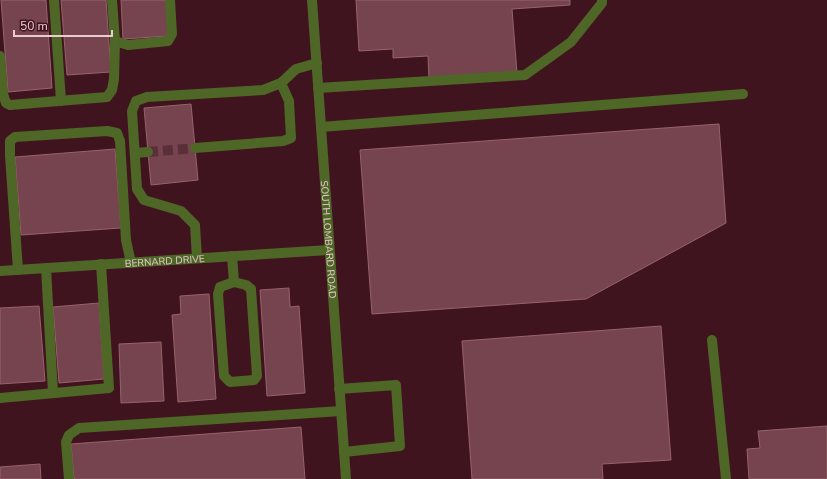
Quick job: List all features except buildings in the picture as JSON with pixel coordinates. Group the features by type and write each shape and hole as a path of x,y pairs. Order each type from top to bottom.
{"street":[{"path":"54,0 61,101"},
{"path":"0,56 3,94 6,103 10,105 107,97 112,90 114,79 115,41 112,0"},
{"path":"115,41 128,45 168,41 172,34 170,0"},
{"name":"SOUTH LOMBARD ROAD","path":"312,0 346,479"},
{"path":"318,88 525,75 570,42 602,3 602,0"},
{"path":"197,258 194,225 181,211 144,200 137,189 132,111 136,101 148,97 263,90 281,83 296,69 317,63"},
{"path":"195,148 283,141 291,138 289,101 281,83"},
{"path":"321,126 743,94"},
{"path":"18,270 10,156 10,141 15,137 107,131 117,133 120,141 126,240 131,262"},
{"path":"134,153 148,152"},
{"name":"BERNARD DRIVE","path":"0,271 329,250"},
{"path":"232,256 234,282"},
{"path":"0,398 109,388 101,264"},
{"path":"46,268 53,393"},
{"path":"234,282 246,285 251,289 257,376 254,380 230,382 224,376 218,294 220,287 234,282"},
{"path":"712,340 726,479"},
{"path":"339,389 396,385 400,446 344,452"},
{"path":"69,479 66,442 69,435 79,428 341,411"}],"tunnel":[{"path":"148,152 195,148"}]}
